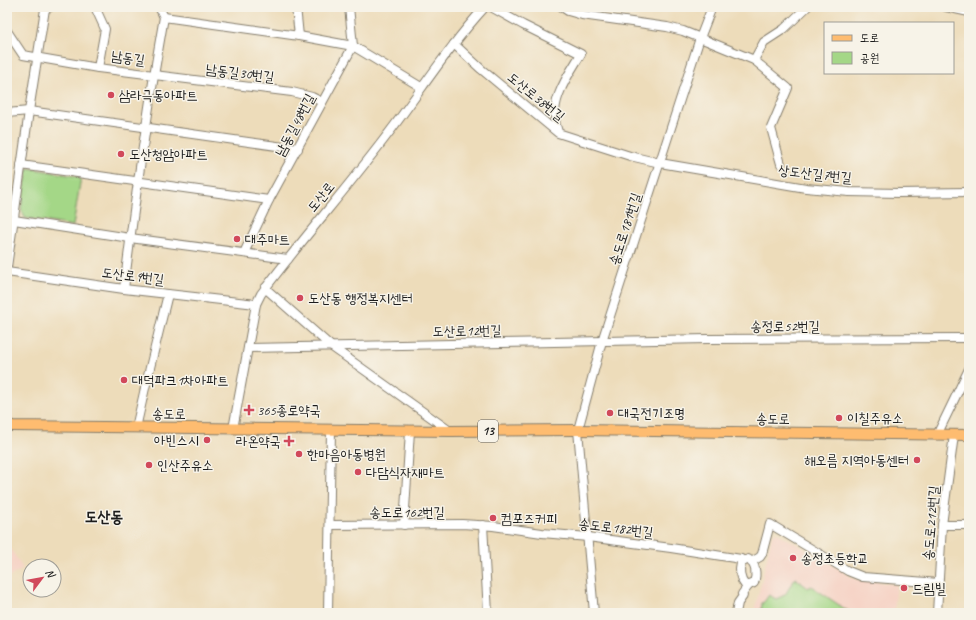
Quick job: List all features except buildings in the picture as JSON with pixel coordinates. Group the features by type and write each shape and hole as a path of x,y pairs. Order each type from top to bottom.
{"main road":[{"name":"송도로","path":"7,425 410,431 578,430 969,435"}],"street":[{"path":"95,7 105,29 98,68"},
{"path":"124,289 138,180 164,17 159,7"},
{"path":"296,7 299,36"},
{"path":"349,7 353,46"},
{"name":"도산로","path":"233,429 256,304 265,288 391,130 469,24 485,7"},
{"path":"491,7 581,54 564,81 558,96 554,117 558,133"},
{"path":"562,7 568,11 582,15 667,27 683,31 754,60 788,88 771,128 781,164"},
{"name":"송도로181번길","path":"578,430 602,341 700,38 712,7"},
{"path":"754,60 764,42 784,29 807,7"},
{"path":"946,7 969,10"},
{"path":"7,267 29,111 46,8"},
{"path":"164,17 299,36 353,46 421,88"},
{"name":"남동길","path":"7,31 23,55 98,68 154,75"},
{"name":"도산로38번길","path":"454,44 481,69 558,133 630,156 660,163"},
{"name":"남동길48번길","path":"244,253 269,200 353,46"},
{"name":"남동길30번길","path":"154,75 292,92 322,102"},
{"path":"7,113 29,111 298,149"},
{"name":"상도산길7번길","path":"660,163 778,184 832,191 899,193 969,192"},
{"path":"21,165 138,180 269,200"},
{"path":"14,220 130,238 288,259"},
{"name":"도산로9번길","path":"7,272 124,289 256,304"},
{"path":"265,288 332,346 450,431"},
{"path":"136,428 168,294"},
{"name":"송정로52번길","path":"602,341 969,338"},
{"name":"도산로12번길","path":"248,348 602,341"},
{"path":"937,435 969,369"},
{"path":"328,613 331,430"},
{"path":"578,430 594,613"},
{"path":"404,525 410,431"},
{"name":"송도로212번길","path":"938,613 942,525 954,435"},
{"name":"송도로162번길","path":"330,525 462,524 483,526"},
{"path":"749,585 745,585 741,579 741,563 760,557 770,524 848,571 863,577 939,583"},
{"path":"942,525 969,525"},
{"path":"483,526 488,613"},
{"name":"송도로182번길","path":"483,526 588,537 679,549 748,561"},
{"path":"736,613 738,603 743,596 742,594 749,585 754,583 756,576 755,569 748,561"}],"shaded area":[{"name":"송정초등학교","path":"776,532 857,580 897,585 894,613 754,613 772,536"},
{"path":"7,542 22,570 7,578"}],"green space":[{"path":"28,168 81,177 73,226 25,218 21,209"},
{"path":"795,578 808,588 811,586 851,613 761,613 762,603 769,595 776,599 785,595"}],"place":[{"name":"삼라극동아파트","path":"111,95"},
{"name":"도산청암아파트","path":"121,154"},
{"name":"대주마트","path":"237,239"},
{"name":"도산동 행정복지센터","path":"300,298"},
{"name":"대덕파크1차아파트","path":"124,380"},
{"name":"365종로약국","path":"249,410"},
{"name":"대국전기조명","path":"610,413"},
{"name":"이칠주유소","path":"839,418"},
{"name":"아빈스시","path":"207,440"},
{"name":"라온약국","path":"289,441"},
{"name":"한마음아동병원","path":"299,454"},
{"name":"해오름 지역아동센터","path":"917,460"},
{"name":"인산주유소","path":"149,465"},
{"name":"다담식자재마트","path":"358,472"},
{"name":"컴포즈커피","path":"493,518"},
{"name":"송정초등학교","path":"793,558"},
{"name":"드림빌","path":"904,588"}],"district":[{"name":"도산동","path":"104,517"}]}
